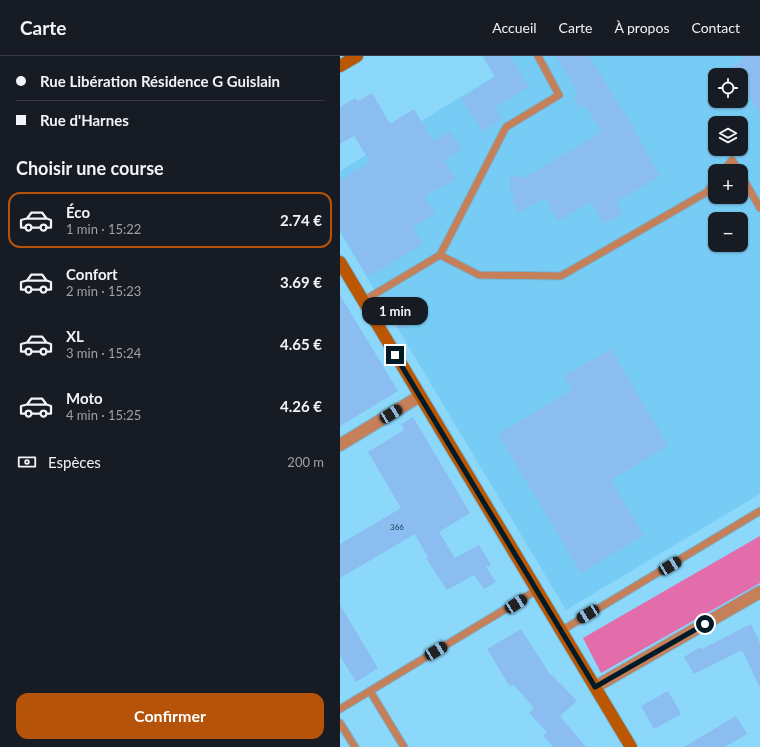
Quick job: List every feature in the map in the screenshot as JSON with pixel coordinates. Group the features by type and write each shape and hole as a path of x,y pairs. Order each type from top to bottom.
{"main road":[{"path":"340,66 357,56"},
{"path":"340,262 631,747"}],"street":[{"path":"340,445 420,396"},
{"path":"595,687 760,592"}],"lane":[{"path":"363,301 440,255 506,127 559,95 538,56"},
{"path":"748,187 760,208"},
{"path":"440,255 479,275 561,276 708,191"},
{"path":"561,631 760,511"},
{"path":"340,709 537,590"},
{"path":"370,691 404,747"},
{"path":"340,723 354,747"}],"shaded area":[{"path":"482,56 760,56 760,494 566,610 340,232 340,171 495,76"},
{"path":"760,536 760,583 601,673 583,638"}],"building":[{"path":"483,56 510,56 529,87 495,107 502,119 482,131 461,99 495,77"},
{"path":"556,56 589,56 627,117 660,176 616,202 623,213 604,224 591,202 558,221 545,198 519,213 512,201 514,199 510,186 511,174 524,178 601,132 585,105 580,107 574,96 578,93"},
{"path":"742,56 760,56 760,115 748,94 748,68 733,68 732,66 740,62"},
{"path":"372,93 390,124 414,109 433,141 451,131 462,149 444,160 456,179 425,196 435,214 413,227 423,244 368,277 340,230 340,180 370,162 354,136 340,144 340,107 355,98 358,101"},
{"path":"340,295 398,391 340,426"},
{"path":"411,297 422,316 399,329 392,317 403,311 399,305"},
{"path":"611,349 668,446 611,480 644,535 581,573 498,434 572,390 564,376"},
{"path":"413,417 470,513 439,532 455,558 479,545 491,565 486,567 496,582 484,589 474,575 447,590 426,558 428,557 415,534 340,578 340,544 401,508 368,452 404,430 401,424"},
{"path":"340,605 378,668 356,682 340,656"},
{"path":"751,624 760,643 760,688 742,650 694,674 684,657 700,647 702,649"},
{"path":"521,629 551,676 552,675 577,701 560,716 586,747 553,747 543,735 547,732 529,713 534,708 513,684 510,687 487,649"},
{"path":"668,691 681,714 654,729 641,706"},
{"path":"736,716 747,734 725,747 684,747"}],"route":[{"path":"395,355 595,687 705,624"}]}
